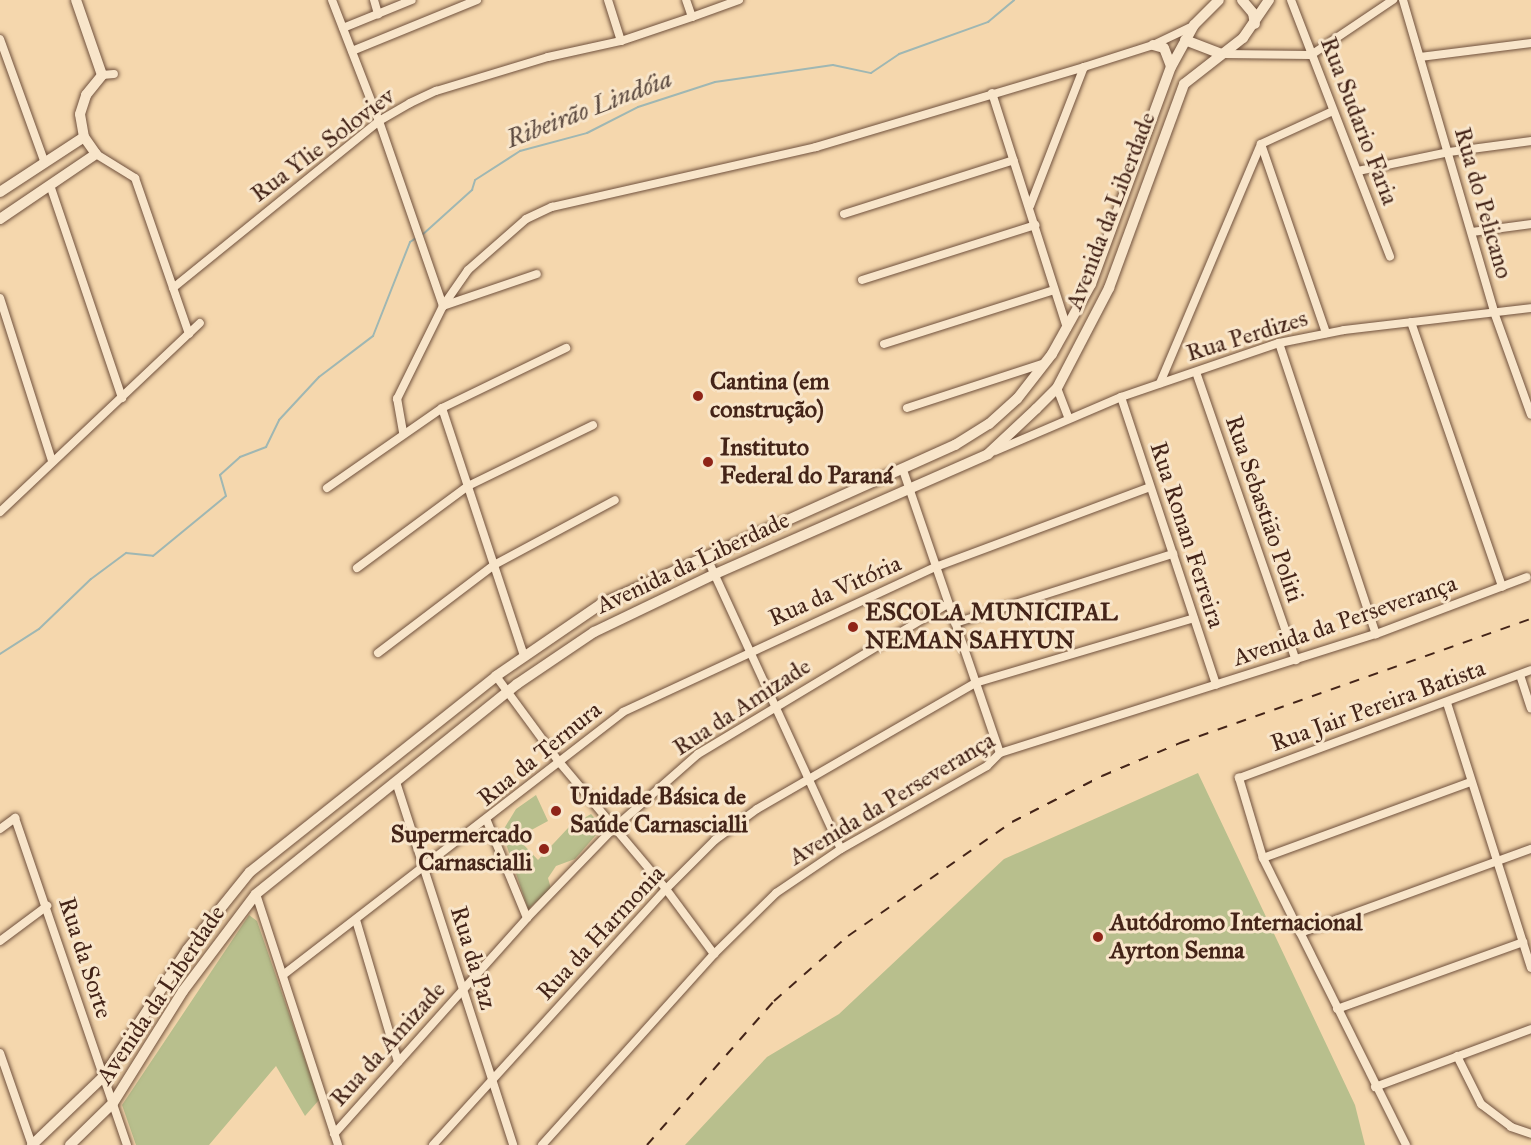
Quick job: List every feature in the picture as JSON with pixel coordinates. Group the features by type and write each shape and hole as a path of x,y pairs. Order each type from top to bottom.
{"street":[{"path":"76,0 102,75"},
{"path":"332,0 379,121 443,306"},
{"path":"374,0 378,14"},
{"path":"343,28 412,0"},
{"path":"352,51 477,0"},
{"path":"608,0 621,41"},
{"path":"686,0 692,17"},
{"name":"Rua Ylie Soloviev","path":"172,288 379,121 436,91 548,57 621,41 739,0"},
{"name":"Avenida da Liberdade","path":"32,1145 104,1076 187,950 250,872 496,676 601,604 903,470 989,424 1017,399 1046,363 1091,284 1171,67 1194,26 1219,0"},
{"path":"1242,0 1253,13 1255,24"},
{"name":"Avenida da Liberdade","path":"69,1145 113,1104 183,991 256,894 509,690 594,632 713,575 988,454 1057,388 1109,288 1184,84 1255,24 1269,0"},
{"name":"Rua Sudario Faria","path":"1291,0 1390,256"},
{"path":"1153,45 1185,40 1221,54 1311,55 1393,0"},
{"name":"Rua do Pelicano","path":"1403,0 1494,312 1531,416"},
{"path":"403,432 397,399 443,306 468,270 526,219 552,207 816,147 1153,45 1194,26"},
{"path":"0,39 45,163"},
{"path":"1420,57 1531,43"},
{"path":"1153,45 1164,48 1171,67"},
{"path":"1030,206 1084,67"},
{"path":"114,74 102,75 86,95 80,110 84,137 96,154 135,178 189,334"},
{"path":"992,93 1030,206 1067,328"},
{"path":"1160,383 1261,144 1333,111"},
{"path":"0,192 84,137"},
{"path":"1358,171 1449,152 1531,141"},
{"path":"1261,144 1326,333"},
{"path":"59,153 70,171"},
{"path":"0,219 96,154"},
{"path":"844,214 1014,160"},
{"path":"50,185 122,398"},
{"path":"1472,232 1531,224"},
{"path":"862,280 1035,225"},
{"path":"443,306 537,274"},
{"path":"884,344 1054,290"},
{"path":"0,298 52,461"},
{"name":"Rua Perdizes","path":"988,454 1121,397 1279,343 1326,333 1531,308"},
{"path":"1411,322 1502,587"},
{"path":"0,512 200,323"},
{"path":"1279,343 1376,634"},
{"path":"327,488 403,432 442,408 566,348"},
{"path":"907,408 1046,363"},
{"name":"Rua Sebastião Politi","path":"1196,372 1296,660"},
{"path":"1057,388 1070,419"},
{"name":"Rua Ronan Ferreira","path":"1121,397 1216,685"},
{"path":"442,408 524,656"},
{"path":"357,568 468,486 593,425"},
{"name":"Rua da Vitória","path":"903,470 912,487 948,604 1000,753"},
{"path":"938,566 1150,487"},
{"path":"378,653 494,565 615,500"},
{"path":"955,623 1173,554"},
{"path":"706,558 772,707 841,849"},
{"name":"Rua da Vitória","path":"749,651 938,566"},
{"name":"Avenida da Perseverança","path":"542,1145 714,954 776,893 841,849 987,766 1000,753 1376,634 1527,578"},
{"name":"Rua da Amizade","path":"334,1134 527,918 614,828 698,754 772,707 948,604"},
{"name":"Rua da Harmonia","path":"433,1145 666,889 715,840 806,778 975,683 1194,618"},
{"name":"Rua da Ternura","path":"283,975 424,866 488,821 623,712 749,651"},
{"name":"Rua Jair Pereira Batista","path":"1263,858 1239,778 1447,703 1531,670"},
{"path":"1520,675 1531,708"},
{"path":"496,676 509,690 560,764 666,889 714,954"},
{"path":"1447,703 1531,968"},
{"name":"Rua da Paz","path":"396,782 513,1145"},
{"path":"1406,1145 1375,1087 1263,858 1471,782"},
{"name":"Rua da Sorte","path":"0,829 15,818 127,1145"},
{"path":"488,821 527,918"},
{"path":"1300,933 1531,849"},
{"path":"256,894 338,1145"},
{"path":"0,941 47,906"},
{"path":"356,920 398,1062"},
{"path":"1337,1009 1523,942"},
{"path":"1375,1087 1531,1029"},
{"path":"0,1053 32,1145"},
{"path":"1457,1056 1481,1104 1511,1127 1531,1134"}],"green space":[{"name":"Autódromo Internacional Ayrton Senna","path":"1198,773 1355,1105 1365,1145 685,1145 767,1057 839,1014 1004,859"},
{"path":"536,795 548,821 524,834 522,843 538,860 569,827 591,814 603,827 575,859 556,866 548,878 551,889 528,909 502,832 516,809"},
{"path":"249,915 257,921 319,1100 305,1116 276,1066 209,1145 136,1145 122,1105"}],"waterway":[{"name":"Ribeirão Lindóia","path":"421,236 472,190 475,180 520,151 587,133 638,107 715,82 833,65 871,73 899,54 988,22 1014,0"},
{"name":"Ribeirão Lindóia","path":"0,654 39,629 91,579 126,553 153,556 226,496 220,475 240,457 266,447 279,420 319,377 373,336 410,242 416,238"}],"railway":[{"path":"647,1145 774,1001 848,936 1012,822 1102,776 1180,743 1531,619"}],"place":[{"name":"Cantina (em construção)","path":"698,396"},
{"name":"Instituto Federal do Paraná","path":"708,462"},
{"name":"ESCOLA MUNICIPAL NEMAN SAHYUN","path":"853,627"},
{"name":"Unidade Básica de Saúde Carnascialli","path":"556,811"},
{"name":"Supermercado Carnascialli","path":"544,849"},
{"name":"Autódromo Internacional Ayrton Senna","path":"1098,937"}]}
